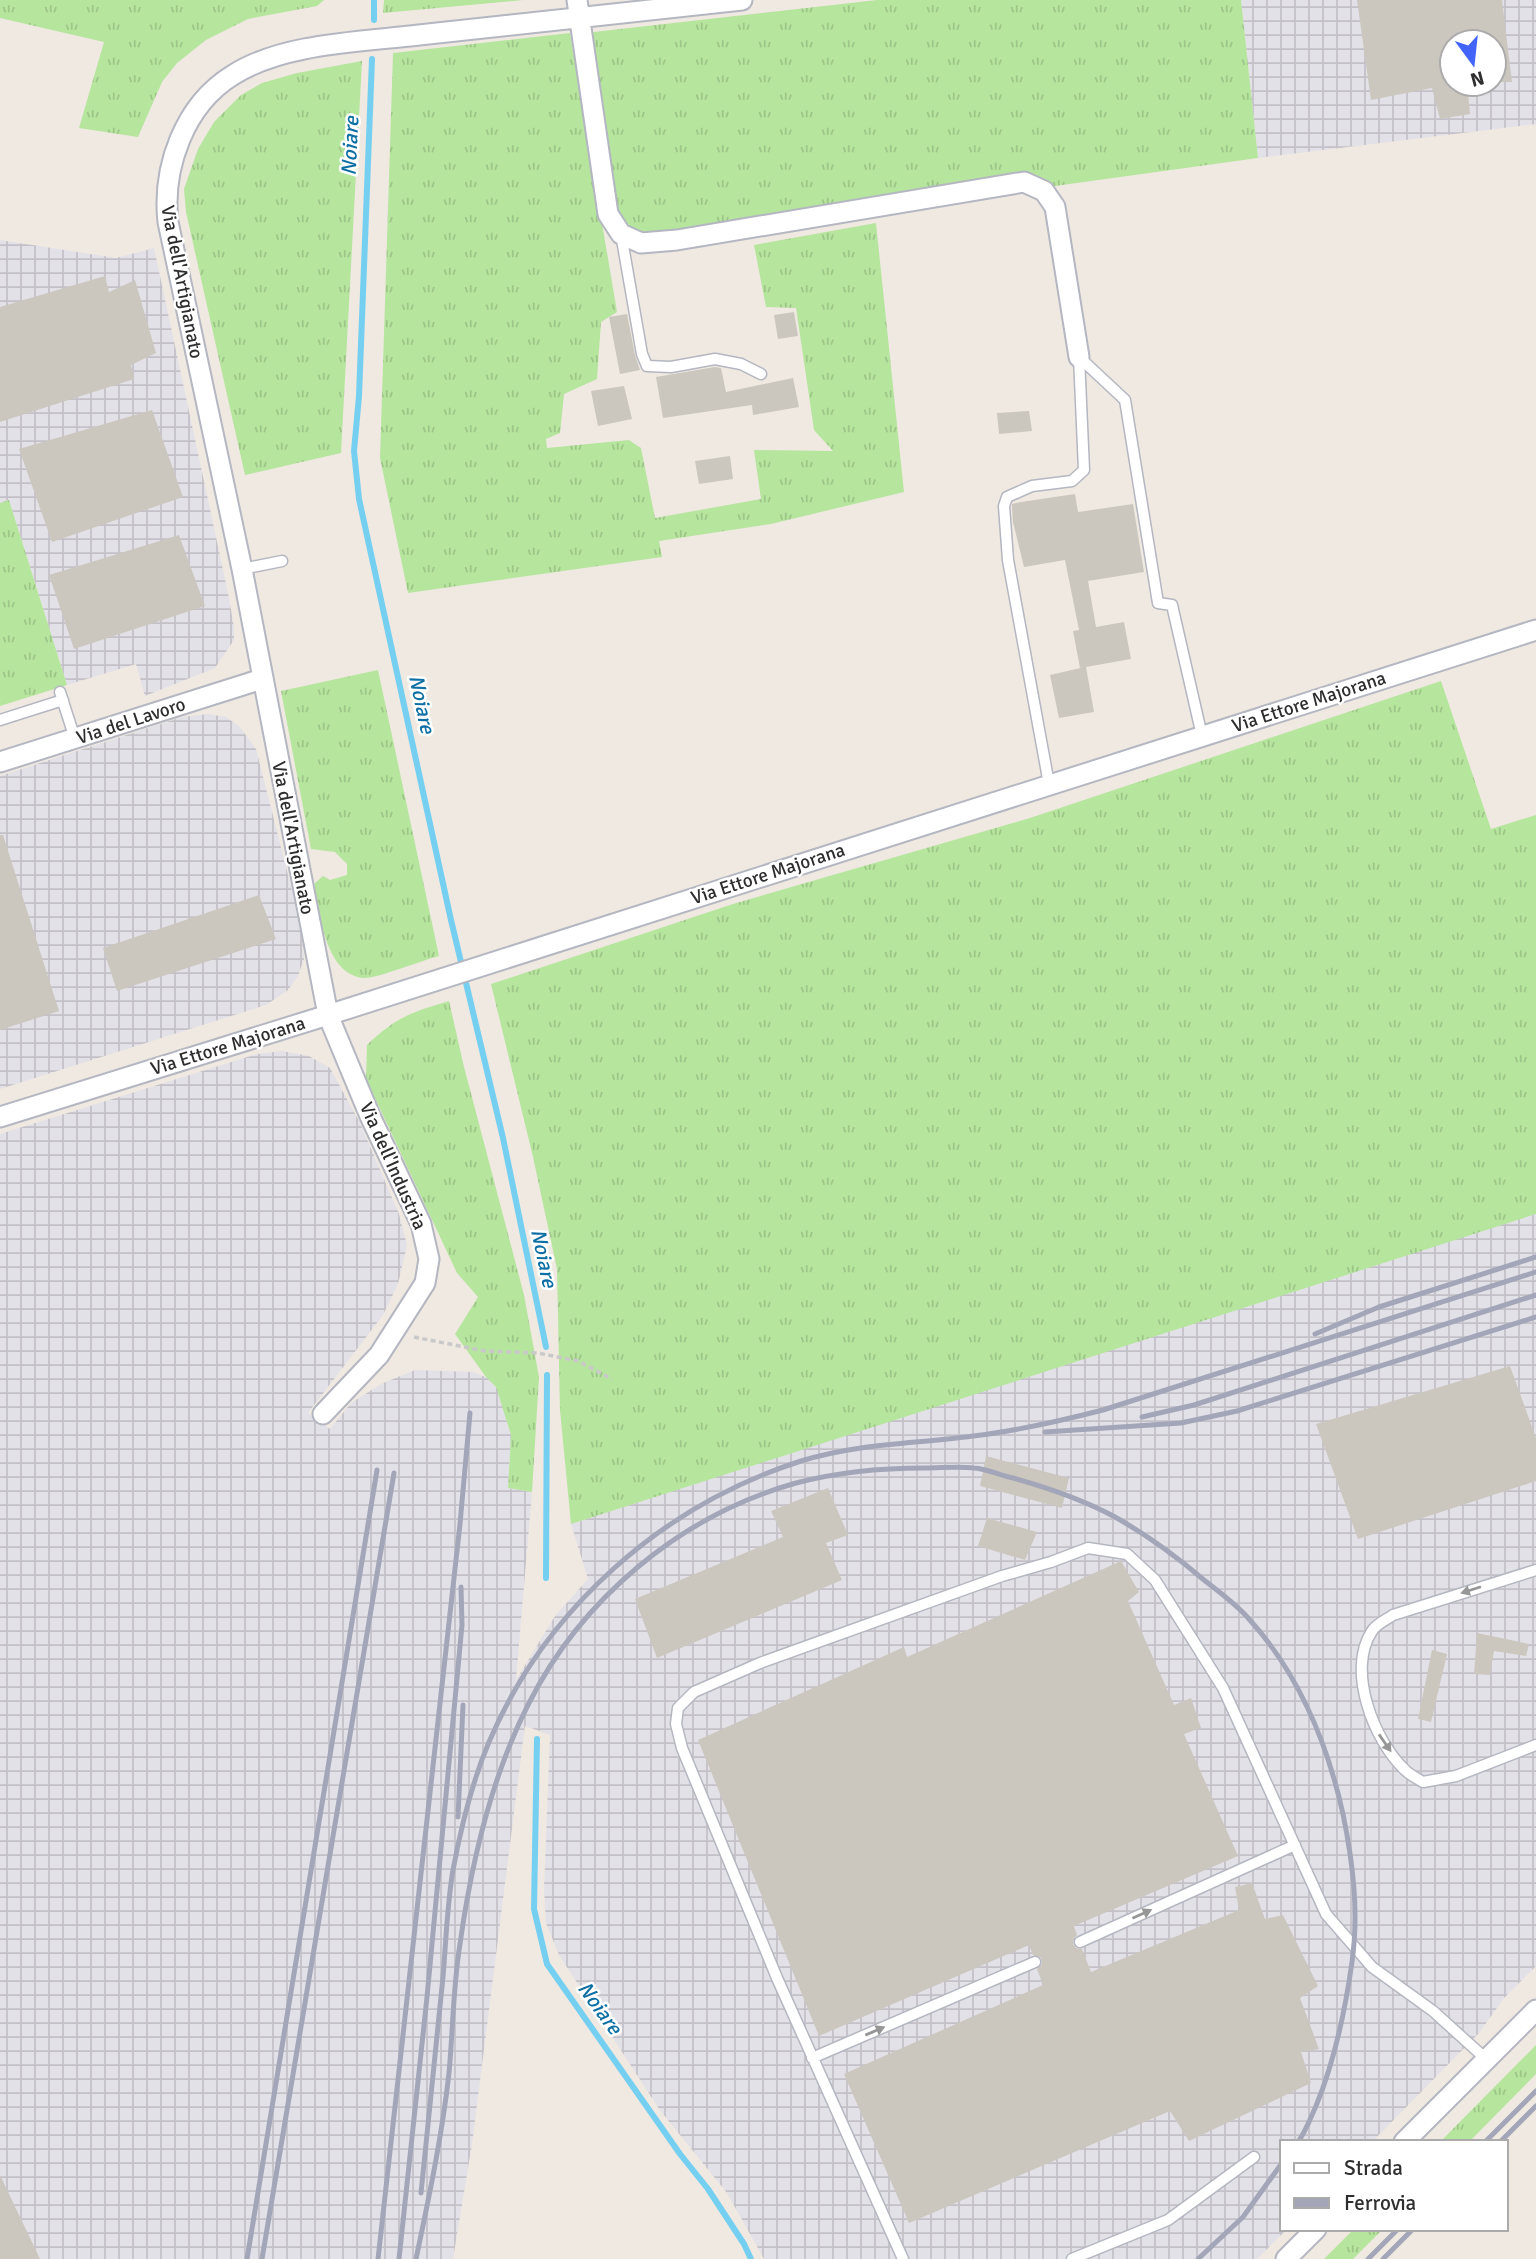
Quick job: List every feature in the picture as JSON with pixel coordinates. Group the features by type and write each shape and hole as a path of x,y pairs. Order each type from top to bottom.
{"street":[{"name":"Via dell'Artigianato","path":"328,1015 242,569 167,222 165,200 174,154 193,114 212,91 233,75 257,63 286,54 578,8 742,0"},
{"path":"578,8 608,214 621,234 641,243 677,240 1024,182 1044,191 1055,207 1079,357"},
{"name":"Via Ettore Majorana","path":"0,1117 1536,630"},
{"name":"Via del Lavoro","path":"0,762 262,679"},
{"name":"Via dell'Industria","path":"323,1414 379,1355 425,1283 429,1259 421,1224 370,1116 328,1015"},
{"path":"1406,2140 1536,2010"},
{"path":"1286,2259 1314,2231"}],"lane":[{"path":"621,234 642,354 647,366 671,367 715,359 741,365 761,374"},
{"path":"1079,357 1125,400 1158,603 1172,605 1202,736"},
{"path":"1049,784 1008,560 1004,506 1007,497 1032,486 1072,481 1084,470 1079,357"},
{"path":"242,569 282,561"},
{"path":"0,720 61,696 75,739"},
{"path":"902,2259 777,1978 682,1748 676,1724 678,1708 694,1692 760,1663 1002,1576 1088,1548 1127,1554 1155,1580 1223,1688 1326,1914 1372,1967 1433,2011 1486,2059"},
{"path":"1536,1570 1393,1615 1373,1629 1362,1652 1364,1695 1378,1734 1405,1770 1423,1782 1456,1776 1536,1745"},
{"path":"1080,1942 1295,1845"},
{"path":"812,2058 1035,1962"},
{"path":"1072,2259 1168,2220 1254,2157"}],"path":[{"path":"395,1330 443,1344 485,1351 538,1353 578,1361 612,1379"}],"shaded area":[{"path":"1241,0 1536,0 1536,124 1258,158"},
{"path":"0,240 116,258 154,248 234,627 234,640 215,668 145,696 136,664 67,685 9,500 0,503"},
{"path":"208,714 226,717 239,726 256,749 300,922 304,959 298,976 288,990 266,1005 0,1089 0,776 182,717"},
{"path":"282,1051 309,1056 330,1068 360,1123 399,1214 407,1245 398,1284 383,1315 308,1413 330,1429 351,1403 381,1384 415,1370 473,1372 495,1381 511,1435 508,1488 532,1492 516,1680 555,1616 588,1579 571,1524 1536,1210 1536,1966 1504,1998 1479,2033 1374,2140 1280,2140 1280,2231 1285,2231 1257,2259 764,2259 727,2193 659,2109 559,1955 546,1923 544,1889 550,1735 525,1726 472,2144 453,2259 0,2259 0,1134 257,1054"}],"green space":[{"path":"0,0 324,0 317,6 248,19 206,40 177,63 162,82 138,137 79,128 104,42 0,18"},
{"path":"384,0 523,0 383,13"},
{"path":"877,0 1241,0 1258,158 1055,186 1033,176 645,237 626,228 618,214 585,33"},
{"path":"570,33 617,312 601,322 597,379 564,394 560,433 546,439 547,448 629,440 641,448 655,518 761,499 754,450 833,451 814,430 796,308 766,307 754,245 876,223 904,492 771,524 659,541 662,557 408,593 380,458 393,53"},
{"path":"362,61 341,453 245,475 186,212 184,189 198,149 214,122 241,95 262,83 297,73"},
{"path":"9,500 67,685 0,706 0,503"},
{"path":"378,670 439,956 365,978 352,975 341,967 333,955 322,926 314,884 323,876 330,880 347,875 347,864 335,852 311,849 281,691"},
{"path":"1441,681 1491,829 1536,815 1536,1214 571,1524 560,1410 557,1269 491,984 733,904 1030,818"},
{"path":"449,1001 524,1295 539,1377 532,1492 508,1488 511,1435 496,1387 455,1334 478,1297 457,1273 366,1079 367,1045 405,1017"},
{"path":"1536,2045 1536,2074 1471,2140 1442,2140"},
{"path":"1352,2231 1381,2231 1353,2259 1324,2259"}],"building":[{"path":"1357,0 1502,0 1505,28 1438,28 1438,98 1468,98 1470,114 1440,119 1432,88 1371,100"},
{"path":"1508,49 1512,82 1508,82"},
{"path":"105,276 109,292 135,280 156,353 131,365 134,379 0,422 0,307"},
{"path":"794,312 798,336 778,339 774,315"},
{"path":"627,314 640,370 620,374 609,317"},
{"path":"721,368 726,392 793,378 799,407 753,415 752,405 663,418 656,377"},
{"path":"624,386 632,419 598,426 591,391"},
{"path":"152,410 183,497 52,542 19,449"},
{"path":"1029,411 1032,431 999,434 997,413"},
{"path":"730,456 733,479 699,484 695,461"},
{"path":"1075,494 1078,512 1133,504 1144,572 1088,581 1096,627 1124,622 1131,659 1086,667 1094,712 1059,718 1050,675 1085,667 1080,668 1073,631 1079,630 1065,560 1024,567 1013,522 1012,504"},
{"path":"179,535 205,606 74,649 49,575"},
{"path":"0,835 3,835 59,1011 0,1030"},
{"path":"259,895 276,939 117,991 103,948"},
{"path":"1510,1366 1536,1438 1536,1481 1358,1539 1316,1424"},
{"path":"986,1456 1069,1478 1062,1508 980,1486"},
{"path":"828,1488 848,1535 826,1543 842,1580 657,1658 635,1599 783,1537 771,1511"},
{"path":"987,1518 1037,1532 1025,1560 978,1546"},
{"path":"1121,1561 1139,1592 1128,1601 1174,1705 1191,1698 1201,1728 1184,1734 1238,1856 1074,1926 1077,1935 1073,1944 1082,1949 1091,1972 1239,1910 1235,1887 1252,1883 1265,1919 1283,1915 1318,1986 1300,1998 1319,2049 1301,2052 1311,2083 1189,2141 1170,2111 909,2223 844,2074 1043,1985 1037,1969 1042,1964 1041,1958 1033,1955 1029,1945 819,2036 698,1740 904,1647 907,1657"},
{"path":"1477,1633 1529,1644 1526,1656 1494,1651 1490,1675 1474,1674"},
{"path":"1432,1650 1447,1654 1431,1722 1418,1719"},
{"path":"0,2175 40,2259 0,2259"}],"waterway":[{"name":"Noiare","path":"374,0 374,20"},
{"name":"Noiare","path":"372,59 359,396 354,451 359,499 451,920 503,1138 546,1347"},
{"name":"Noiare","path":"546,1578 547,1375"},
{"name":"Noiare","path":"537,1739 534,1909 547,1964 680,2154 708,2189 751,2259"}],"railway":[{"path":"1315,1334 1379,1307 1536,1257"},
{"path":"421,2193 451,1883 472,1789 489,1742 513,1693 542,1648 576,1606 615,1568 657,1534 702,1505 750,1480 801,1461 866,1447 1006,1431 1103,1410 1536,1272"},
{"path":"1142,1417 1194,1405 1536,1295"},
{"path":"1045,1432 1181,1423 1237,1411 1536,1317"},
{"path":"378,2259 470,1413"},
{"path":"416,2259 446,2097 454,1992 470,1883 494,1791 515,1732 528,1705 550,1666 576,1630 639,1566 675,1539 713,1516 754,1497 796,1483 844,1473 962,1467 989,1471 1065,1494 1115,1517 1183,1563 1239,1608 1283,1663 1309,1710 1329,1761 1350,1851 1355,1906 1352,1962 1338,2036 1323,2089 1299,2140"},
{"path":"247,2259 377,1470"},
{"path":"262,2259 394,1473"},
{"path":"399,2259 462,1625 461,1587"},
{"path":"458,1817 463,1705"},
{"path":"1487,2140 1536,2091"},
{"path":"1502,2140 1536,2106"},
{"path":"1198,2259 1243,2217 1280,2166"},
{"path":"1368,2259 1396,2231"},
{"path":"1383,2259 1411,2231"}]}
